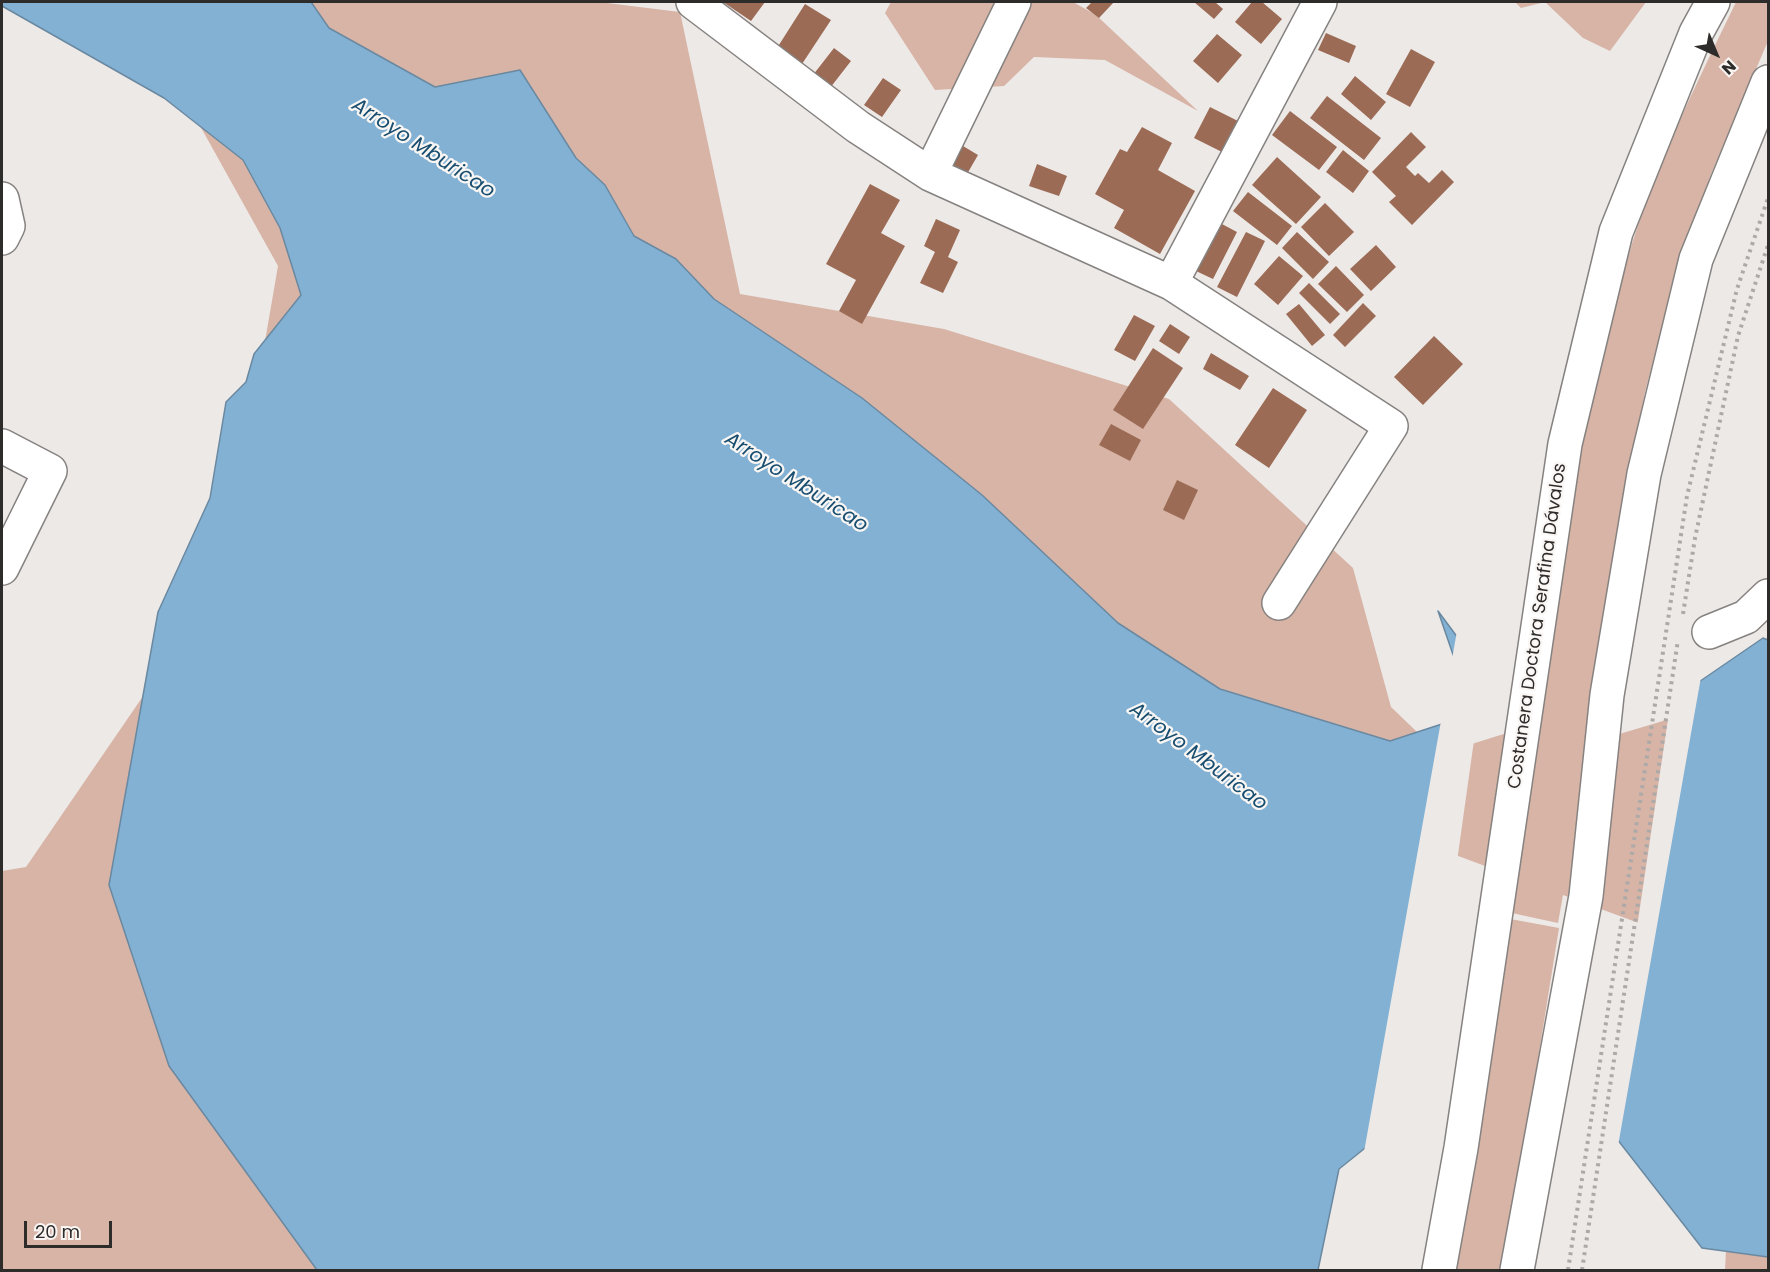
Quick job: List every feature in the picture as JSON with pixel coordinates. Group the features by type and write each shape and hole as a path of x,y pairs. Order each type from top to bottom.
{"main road":[{"path":"693,2 858,127 930,174 1171,284 1391,426 1279,603"},
{"path":"930,174 1014,2"},
{"path":"1171,284 1320,2"},
{"name":"Costanera Doctora Serafina Dávalos","path":"1438,1270 1461,1149 1498,885 1565,444 1616,232 1696,33 1713,2"},
{"path":"1517,1270 1586,896 1607,695 1644,474 1696,259 1768,82"},
{"path":"2,199 8,226 2,238"},
{"path":"2,446 50,471 2,568"},
{"path":"1690,629 1746,617 1768,597"}],"path":[{"path":"1568,1270 1687,496 1737,289 1768,198"},
{"path":"1582,1270 1597,1185 1670,694 1690,629 1695,538 1738,336 1768,245"}],"shaded area":[{"path":"24,2 599,2 680,12 740,294 944,329 1169,399 1353,568 1391,707 1440,754 1510,732 1536,733 1585,436 1611,319 1637,227 1676,129 1736,2 1768,2 1768,41 1711,174 1676,274 1645,392 1622,510 1606,738 1683,715 1768,680 1768,1270 1725,1270 1727,1230 1644,925 1563,895 1558,923 1507,912 1512,876 1426,844 209,665 278,266 194,115"},
{"path":"891,2 1073,2 1096,15 1198,111 1105,60 1034,57 1004,86 935,90 885,13"},
{"path":"1515,2 1545,2 1521,8"},
{"path":"1545,2 1646,2 1610,51 1583,38"},
{"path":"163,667 716,1270 2,1270 2,871 26,867"},
{"path":"1505,918 1559,928 1504,1270 1454,1270"}],"water":[{"name":"Arroyo Mburicao","path":"2,2 311,2 329,28 435,87 520,70 576,158 605,185 634,236 676,259 714,299 862,398 982,495 1118,623 1220,689 1390,741 1445,723 1459,672 1438,611 1481,669 1420,1104 1339,1169 1318,1270 317,1270 169,1066 109,885 158,612 210,498 226,402 246,382 254,354 301,295 280,228 243,160 164,98 2,6"},
{"path":"1763,638 1768,640 1768,1257 1702,1248 1610,1130 1674,699"}],"pier":[{"path":"1457,631 1484,669 1423,1104 1364,1152 1441,721 1456,672 1452,659"},
{"path":"1701,677 1618,1146 1607,1129 1671,699"}],"building":[{"path":"723,2 765,2 751,21"},
{"path":"1092,2 1114,2 1099,18 1086,8"},
{"path":"1194,2 1215,2 1223,9 1214,19"},
{"path":"1252,2 1262,2 1282,19 1261,44 1235,22"},
{"path":"805,4 831,20 802,64 777,48"},
{"path":"1326,33 1356,46 1349,63 1318,50"},
{"path":"1217,34 1242,55 1218,83 1193,61"},
{"path":"834,48 851,61 830,88 813,75"},
{"path":"1411,49 1435,62 1410,107 1386,94"},
{"path":"1355,76 1386,102 1371,120 1341,94"},
{"path":"883,78 901,90 882,117 864,105"},
{"path":"1327,96 1381,138 1364,160 1310,118"},
{"path":"1210,107 1238,121 1222,152 1194,138"},
{"path":"1290,111 1337,147 1319,170 1272,135"},
{"path":"1142,127 1172,143 1158,170 1195,191 1160,254 1114,228 1124,210 1095,194 1120,149 1127,152"},
{"path":"1411,132 1426,147 1406,167 1415,176 1418,173 1429,183 1442,170 1454,182 1412,225 1389,202 1396,196 1372,172"},
{"path":"958,143 978,155 967,174 947,162"},
{"path":"1343,150 1369,171 1353,193 1326,172"},
{"path":"1277,157 1321,197 1296,224 1252,185"},
{"path":"1037,164 1067,176 1059,196 1029,186"},
{"path":"870,184 900,200 881,233 905,246 862,324 839,311 856,280 826,264"},
{"path":"1248,192 1292,226 1277,245 1233,211"},
{"path":"1325,203 1354,232 1329,256 1301,227"},
{"path":"936,219 960,230 948,257 958,262 943,293 920,283 935,252 924,246"},
{"path":"1220,223 1237,232 1213,279 1196,271"},
{"path":"1246,232 1265,241 1237,297 1217,287"},
{"path":"1297,232 1329,262 1313,279 1282,248"},
{"path":"1376,245 1396,267 1371,291 1350,269"},
{"path":"1279,256 1303,276 1278,305 1254,284"},
{"path":"1336,266 1364,295 1347,312 1318,284"},
{"path":"1309,283 1340,314 1330,324 1299,293"},
{"path":"1363,303 1376,316 1345,347 1333,335"},
{"path":"1299,304 1325,335 1312,346 1286,314"},
{"path":"1134,315 1155,326 1135,361 1114,350"},
{"path":"1170,324 1190,337 1179,354 1159,341"},
{"path":"1434,336 1463,364 1423,405 1394,377"},
{"path":"1153,348 1183,368 1143,429 1113,410"},
{"path":"1211,353 1249,376 1240,390 1203,369"},
{"path":"1273,388 1307,410 1269,468 1235,445"},
{"path":"1111,424 1141,440 1130,461 1099,445"},
{"path":"1177,480 1198,490 1184,520 1163,510"}]}
